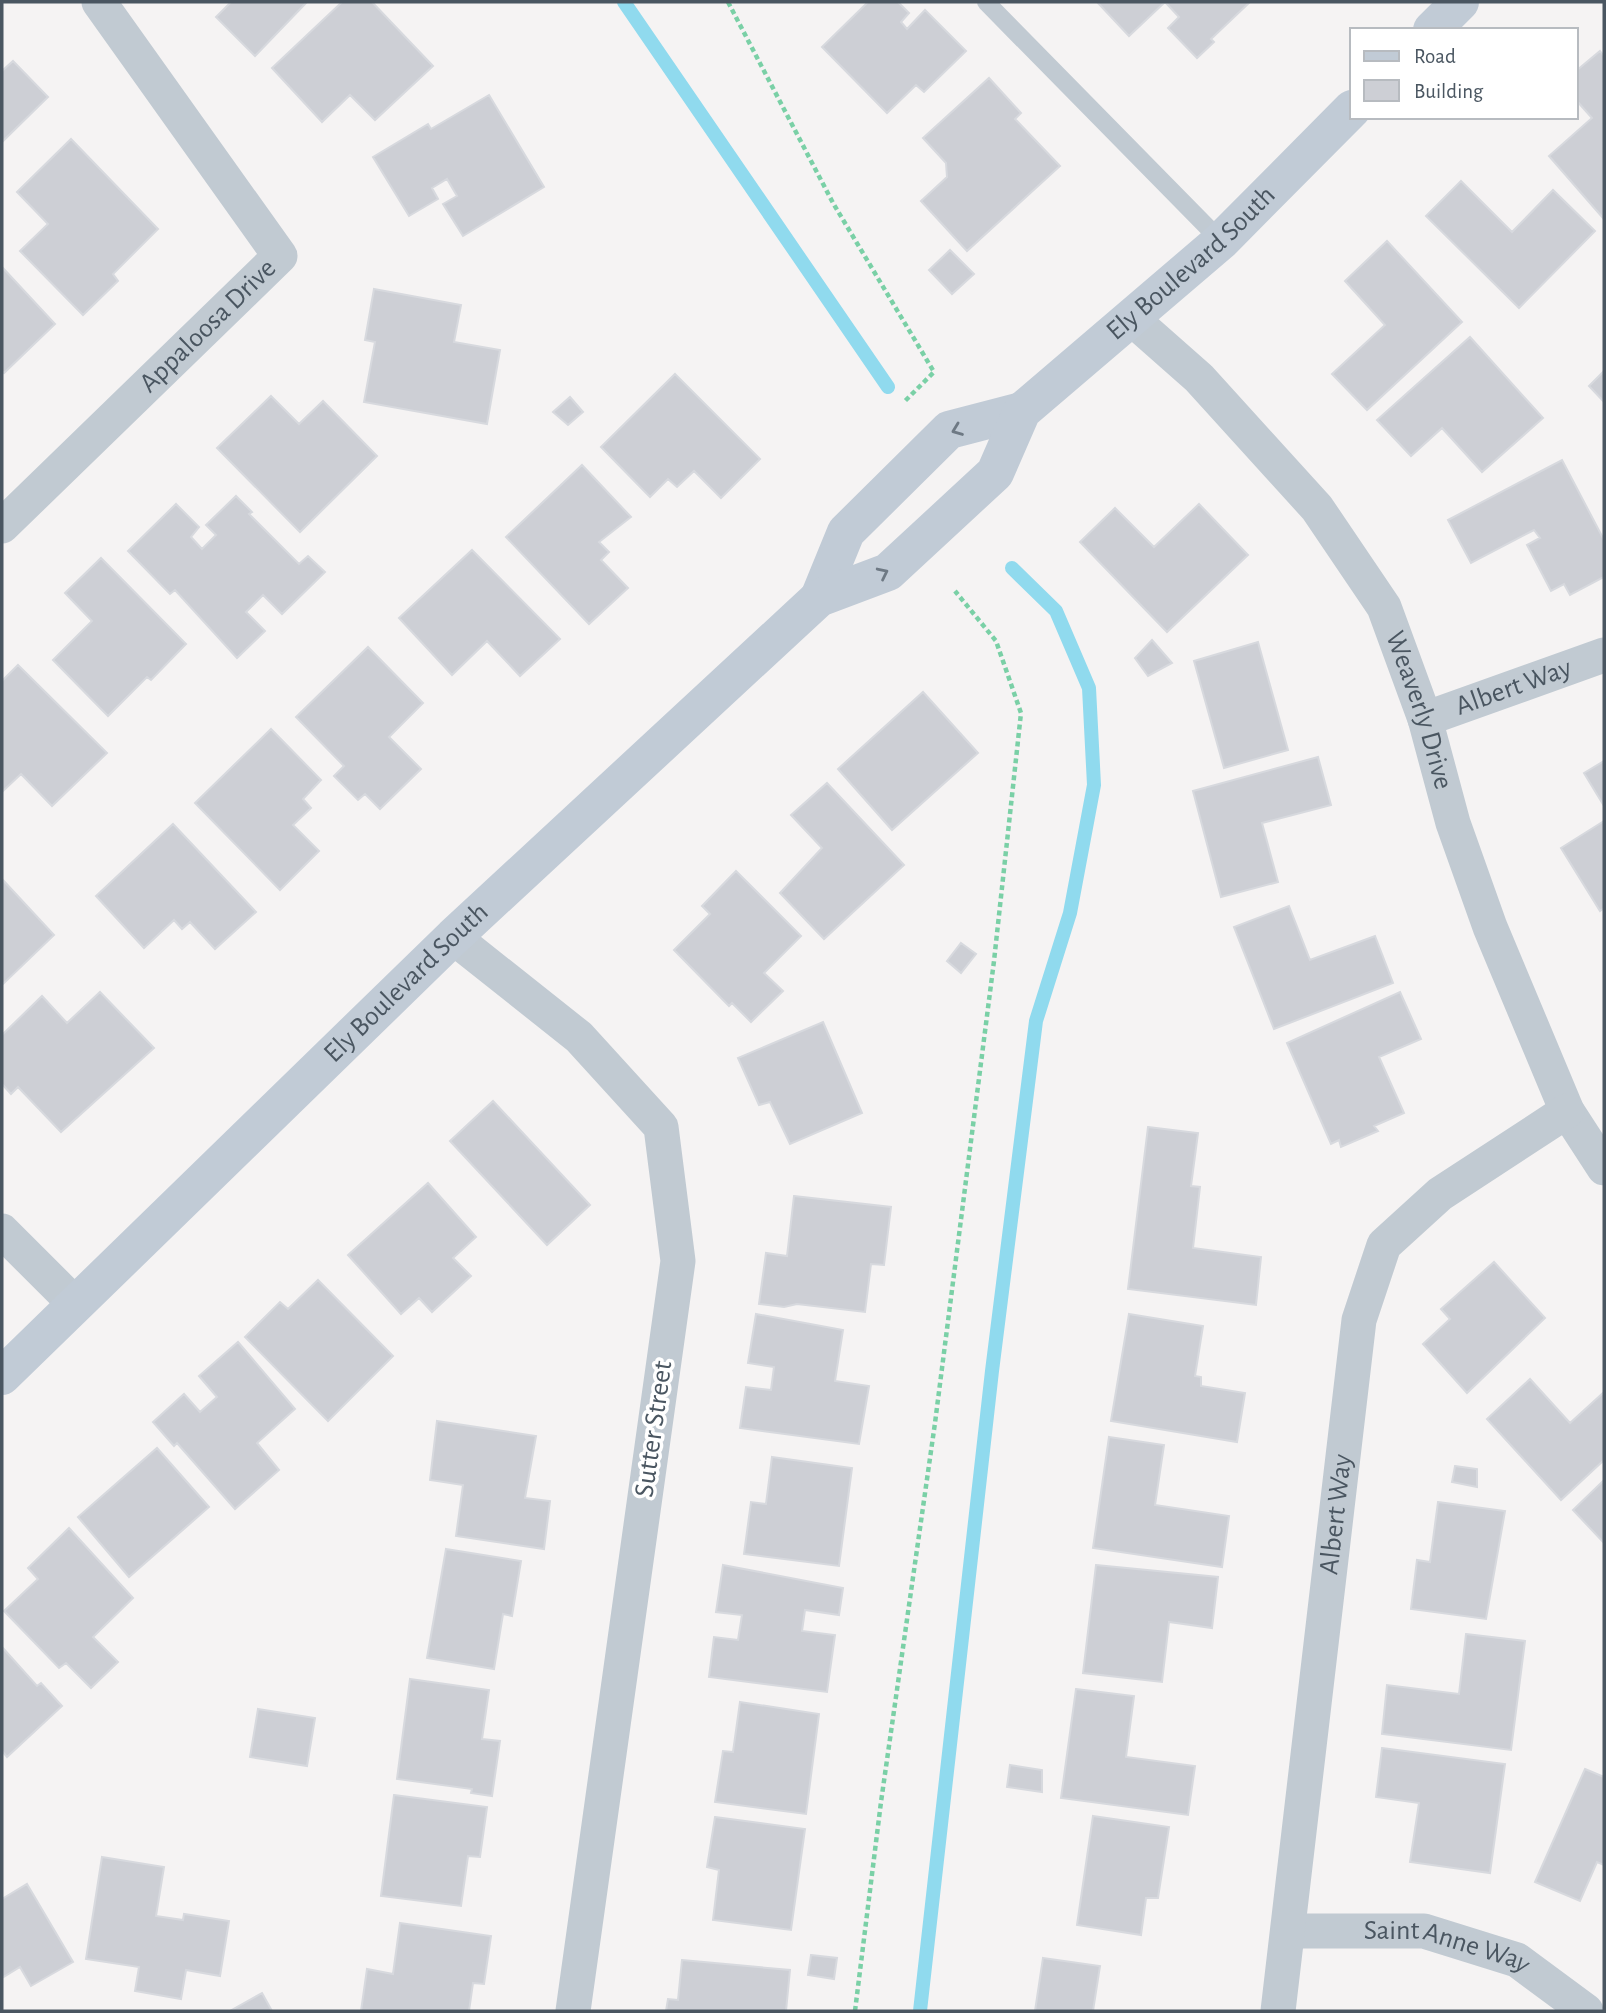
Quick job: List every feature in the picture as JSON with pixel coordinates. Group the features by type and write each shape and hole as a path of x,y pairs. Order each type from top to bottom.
{"main road":[{"path":"1434,28 1460,2"},
{"name":"Ely Boulevard South","path":"819,597 846,532 949,430 1022,411 1220,241 1350,111"},
{"name":"Ely Boulevard South","path":"2,1376 453,937 819,597 888,572 995,473 1022,411"}],"street":[{"name":"Appaloosa Drive","path":"2,526 279,256 99,2"},
{"name":"Weaverly Drive","path":"1131,318 1199,378 1317,508 1384,607 1425,719 1453,823 1490,927 1567,1111 1604,1168"},
{"name":"Albert Way","path":"1425,719 1604,655"},
{"name":"Sutter Street","path":"453,937 579,1037 661,1127 678,1261 572,2011"},
{"name":"Albert Way","path":"1278,2011 1290,1931 1359,1320 1384,1245 1440,1194 1567,1111"},
{"path":"2,1231 76,1305"},
{"name":"Saint Anne Way","path":"1290,1931 1424,1931 1517,1960 1586,2011"}],"lane":[{"path":"986,2 1220,241"}],"path":[{"path":"728,2 833,202 934,372 905,401"},
{"path":"855,2011 994,961 1021,713 996,641 955,591"}],"building":[{"path":"231,2 307,2 255,56 216,17"},
{"path":"342,2 372,2 433,66 375,120 350,95 322,122 272,68"},
{"path":"868,2 898,2 909,13 901,22 907,29 925,10 966,51 924,92 916,85 887,113 822,47"},
{"path":"1097,2 1165,2 1129,36"},
{"path":"1165,2 1250,2 1211,39 1214,42 1197,58 1168,28 1179,17"},
{"path":"1600,51 1604,56 1603,218 1549,156 1592,118 1578,102 1578,69"},
{"path":"13,61 48,97 2,142 2,71"},
{"path":"989,78 1021,113 1015,119 1060,166 967,251 921,201 947,177 946,163 923,138"},
{"path":"489,95 544,187 463,236 443,204 457,196 447,179 432,188 438,199 409,216 373,157 428,124 431,129"},
{"path":"71,139 158,229 113,274 118,281 83,315 20,251 48,224 17,192"},
{"path":"1461,181 1512,232 1553,190 1595,231 1519,308 1426,216"},
{"path":"1387,241 1462,322 1367,410 1332,374 1385,325 1345,281"},
{"path":"950,250 974,274 952,294 929,270"},
{"path":"2,267 55,324 4,373 2,371"},
{"path":"374,289 461,305 454,342 500,350 487,424 364,402 375,342 365,340"},
{"path":"1470,337 1543,418 1482,472 1442,428 1411,456 1377,420"},
{"path":"1604,371 1604,402 1589,386"},
{"path":"675,374 760,459 721,498 694,471 677,487 668,479 650,497 601,447"},
{"path":"271,396 299,424 323,401 377,456 300,532 217,448"},
{"path":"570,397 583,412 568,425 553,412"},
{"path":"1562,460 1604,540 1604,577 1570,595 1564,584 1551,591 1527,545 1540,538 1534,530 1471,563 1448,520"},
{"path":"582,465 631,517 599,542 609,552 601,560 628,588 589,624 506,537"},
{"path":"236,496 252,512 249,514 299,564 308,556 325,572 282,614 263,595 246,612 265,631 237,658 175,590 170,594 128,551 176,504 199,527 191,537 202,549 216,535 206,525"},
{"path":"1199,504 1248,555 1167,632 1080,542 1115,508 1154,547"},
{"path":"472,550 560,639 520,676 487,641 452,675 399,618"},
{"path":"101,558 186,644 151,680 147,677 108,716 53,660 92,621 65,593"},
{"path":"1152,640 1172,663 1148,676 1135,658"},
{"path":"1258,642 1288,750 1224,768 1194,661"},
{"path":"368,647 423,703 389,737 421,769 380,809 365,794 358,800 334,776 344,766 296,717"},
{"path":"18,665 107,753 52,806 21,774 2,792 2,681"},
{"path":"923,692 978,753 892,830 838,769"},
{"path":"271,729 321,780 303,799 311,808 293,825 319,851 280,890 195,803"},
{"path":"1318,757 1331,805 1262,823 1278,882 1221,897 1193,791"},
{"path":"1604,761 1604,806 1584,773"},
{"path":"827,783 904,865 824,939 780,893 822,848 791,815"},
{"path":"1604,821 1604,908 1600,911 1561,848"},
{"path":"173,824 256,912 215,949 190,922 182,929 174,920 144,948 96,896"},
{"path":"736,871 801,936 764,973 783,991 751,1022 732,1003 729,1006 674,950 710,914 702,906"},
{"path":"2,879 54,935 2,985"},
{"path":"1289,906 1310,960 1375,936 1393,983 1274,1029 1234,927"},
{"path":"961,943 976,954 961,973 947,961"},
{"path":"100,992 154,1048 61,1132 18,1087 11,1094 2,1084 2,1035 42,996 67,1023"},
{"path":"1400,992 1421,1039 1379,1057 1404,1113 1374,1126 1378,1131 1341,1147 1339,1140 1331,1144 1287,1043"},
{"path":"823,1022 862,1113 790,1144 770,1102 759,1105 738,1058"},
{"path":"493,1101 590,1205 547,1245 450,1141"},
{"path":"1148,1127 1198,1133 1191,1186 1200,1187 1193,1248 1261,1257 1256,1305 1128,1289"},
{"path":"428,1183 476,1237 453,1258 471,1276 432,1312 419,1298 401,1314 348,1255"},
{"path":"794,1196 891,1207 884,1265 871,1264 865,1312 797,1304 784,1307 759,1304 766,1253 787,1256"},
{"path":"1494,1262 1545,1318 1467,1393 1423,1344 1450,1319 1441,1309"},
{"path":"318,1280 393,1356 328,1421 245,1337 280,1302 288,1309"},
{"path":"756,1314 843,1330 835,1381 869,1386 859,1444 740,1428 746,1387 771,1390 774,1367 748,1363"},
{"path":"1129,1314 1203,1326 1195,1376 1201,1377 1201,1386 1245,1393 1237,1442 1111,1421"},
{"path":"238,1342 295,1409 257,1443 279,1470 235,1509 177,1443 174,1446 153,1422 184,1394 200,1412 217,1397 199,1376"},
{"path":"1530,1379 1570,1423 1604,1392 1604,1460 1561,1500 1487,1419"},
{"path":"437,1421 536,1436 525,1498 550,1501 544,1549 456,1536 463,1485 430,1480"},
{"path":"1109,1437 1164,1445 1155,1505 1229,1516 1222,1567 1093,1548"},
{"path":"157,1448 209,1507 129,1577 78,1517"},
{"path":"772,1457 852,1468 839,1566 744,1554 751,1502 766,1504"},
{"path":"1455,1466 1477,1469 1477,1487 1452,1482"},
{"path":"1604,1480 1604,1543 1573,1510"},
{"path":"1438,1502 1505,1511 1486,1619 1411,1609 1417,1560 1430,1562"},
{"path":"69,1528 133,1598 93,1637 118,1662 91,1688 66,1663 59,1668 4,1611 38,1579 28,1568"},
{"path":"446,1549 521,1561 512,1616 503,1614 494,1669 427,1658"},
{"path":"723,1565 843,1588 839,1615 805,1610 802,1631 835,1635 827,1692 709,1677 714,1637 738,1640 742,1615 716,1612"},
{"path":"1096,1565 1218,1577 1212,1628 1169,1622 1162,1682 1083,1673"},
{"path":"1466,1634 1525,1641 1511,1750 1382,1734 1387,1685 1459,1694"},
{"path":"2,1647 37,1686 41,1683 62,1706 7,1757 2,1751"},
{"path":"410,1679 489,1690 482,1739 500,1741 492,1796 471,1793 472,1789 397,1779"},
{"path":"1076,1689 1134,1696 1126,1757 1195,1766 1188,1815 1061,1798"},
{"path":"740,1702 819,1714 806,1814 715,1802 723,1751 733,1752"},
{"path":"258,1709 315,1718 307,1766 250,1757"},
{"path":"1382,1748 1505,1764 1490,1873 1410,1862 1419,1803 1376,1797"},
{"path":"1010,1765 1042,1770 1042,1792 1007,1787"},
{"path":"1585,1769 1604,1777 1604,1865 1597,1862 1580,1901 1535,1882"},
{"path":"394,1795 487,1807 480,1857 468,1856 461,1906 381,1896"},
{"path":"1093,1816 1169,1827 1158,1898 1146,1898 1141,1935 1077,1925"},
{"path":"715,1817 805,1829 791,1930 713,1920 719,1870 707,1867"},
{"path":"102,1857 164,1867 156,1916 183,1920 184,1914 229,1921 220,1976 186,1970 181,1999 135,1991 139,1967 86,1959"},
{"path":"27,1884 73,1962 31,1986 20,1967 2,1978 2,1899"},
{"path":"400,1923 491,1936 484,1984 473,1983 469,2011 361,2011 367,1969 393,1974"},
{"path":"811,1955 837,1958 834,1979 808,1975"},
{"path":"1043,1958 1100,1966 1093,2011 1035,2011"},
{"path":"682,1960 790,1970 786,2011 666,2011 668,1999 678,2000"},
{"path":"262,1993 272,2011 230,2011"}],"waterway":[{"path":"624,2 888,387"},
{"path":"920,2011 992,1371 1036,1021 1070,913 1094,785 1089,688 1056,611 1012,568"}]}
